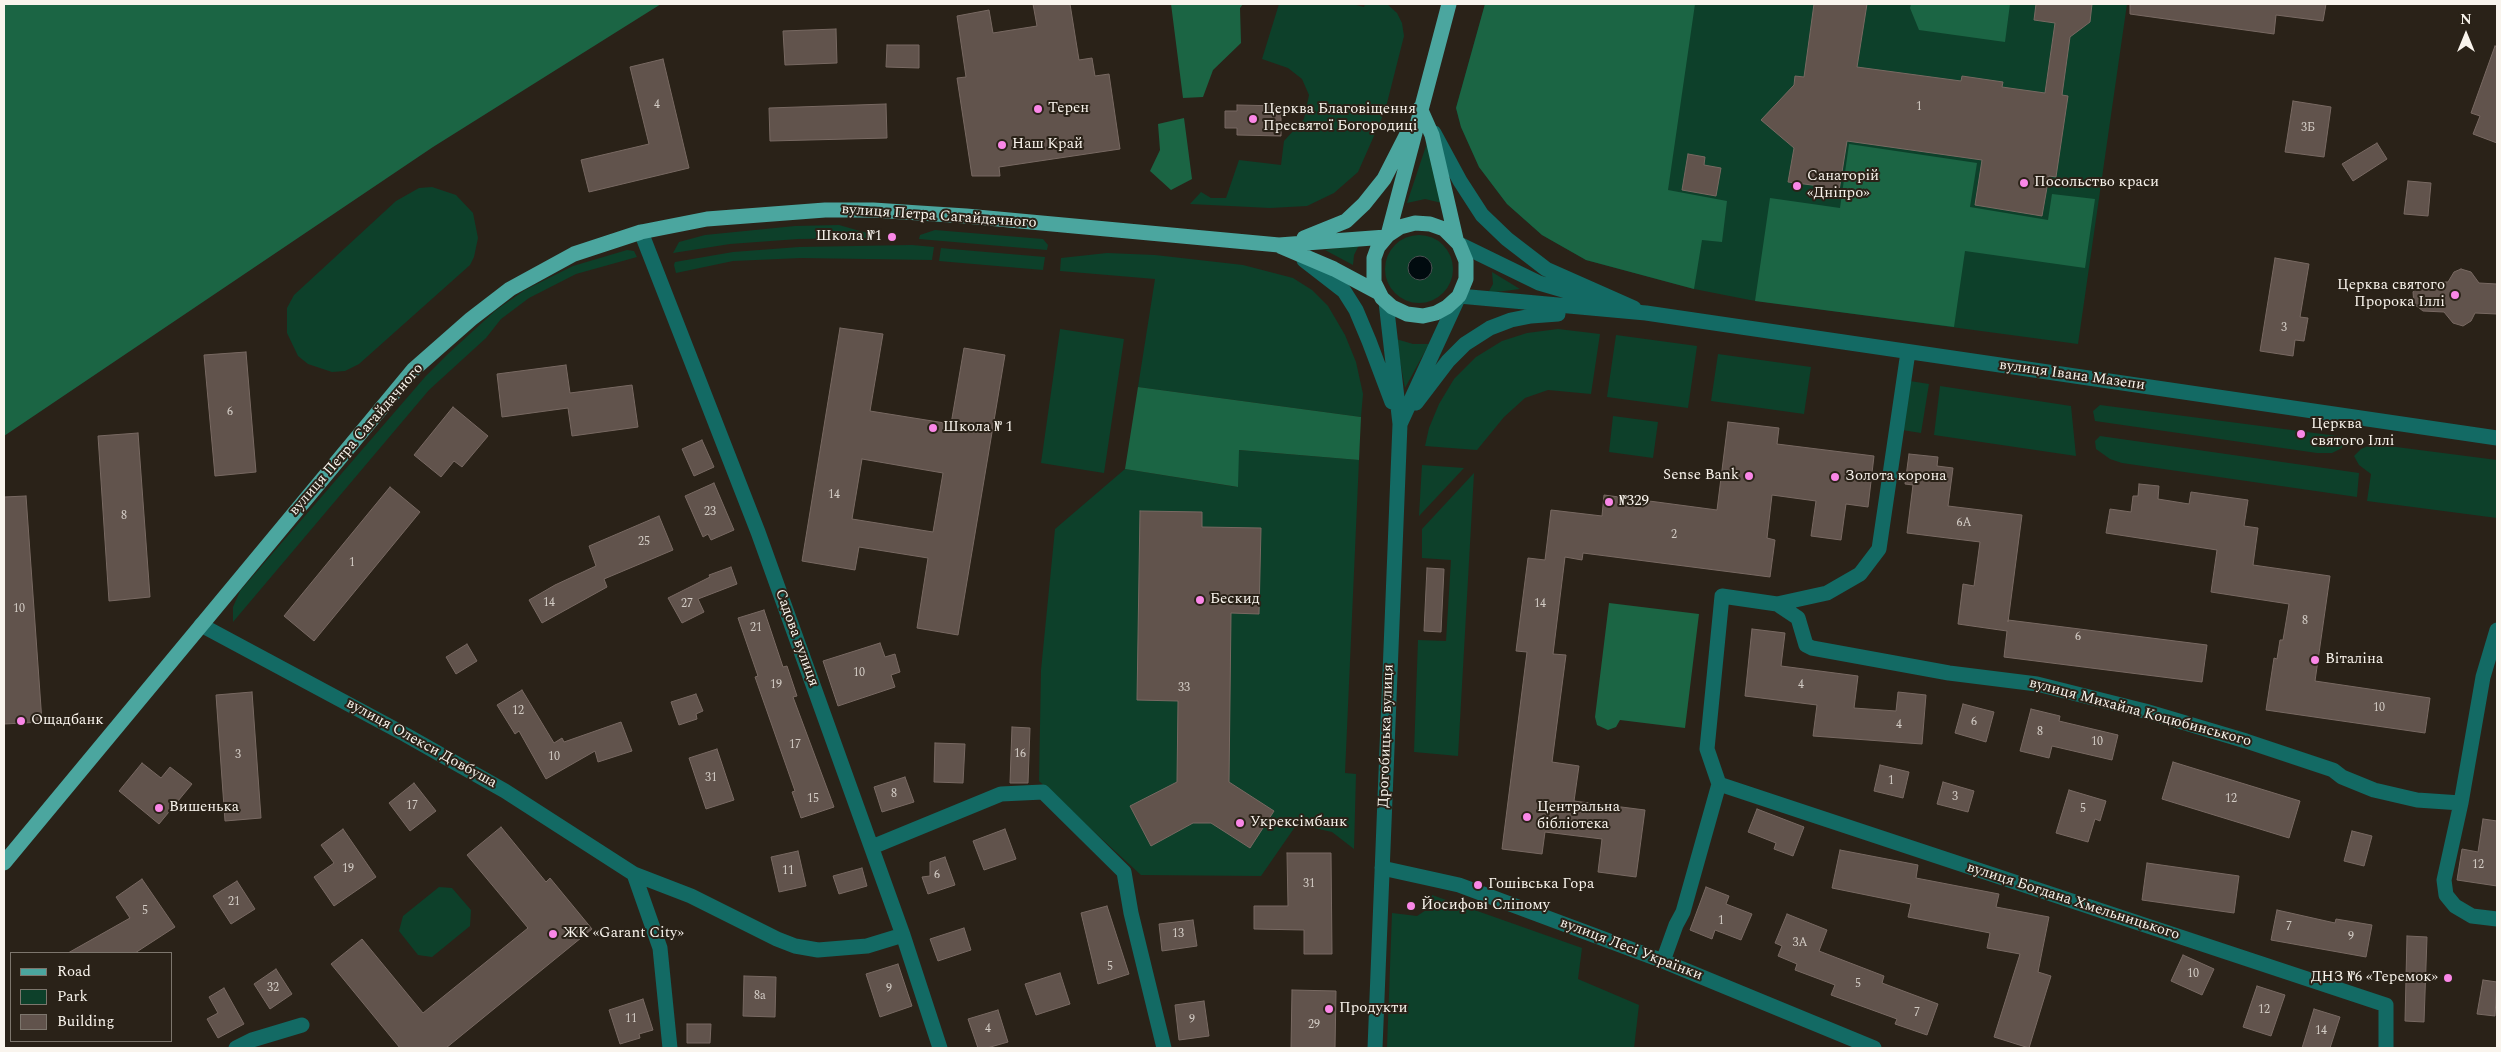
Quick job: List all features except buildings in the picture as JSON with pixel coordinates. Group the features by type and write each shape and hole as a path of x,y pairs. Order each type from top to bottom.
{"main road":[{"path":"1387,236 1449,4"},
{"path":"1279,245 1334,269 1382,297 1399,311 1423,316 1436,314 1458,297 1466,279 1466,261 1457,242 1432,135 1420,108"},
{"path":"1279,245 1315,235 1346,221 1364,204 1384,179 1420,108"},
{"name":"вулиця Петра Сагайдачного","path":"4,863 413,370 470,319 510,289 574,254 641,232 707,219 768,213 873,210 1279,245"},
{"path":"1382,297 1374,282 1373,264 1378,247 1387,236 1400,227 1415,223 1437,226 1457,242"},
{"path":"1279,245 1387,236"}],"street":[{"path":"1420,108 1460,181 1482,215 1506,239 1546,269 1646,314"},
{"name":"Садова вулиця","path":"641,232 758,532 872,847 940,1048"},
{"path":"1457,242 1539,283 1646,314"},
{"path":"1279,245 1318,269 1344,291 1356,310 1400,424"},
{"path":"1382,297 1400,424"},
{"path":"1400,424 1458,297 1646,314"},
{"path":"1400,424 1448,361 1465,344 1490,328 1511,320 1542,314 1646,314"},
{"name":"вулиця Івана Мазепи","path":"1646,314 2497,438"},
{"path":"1663,961 1676,925 1683,912 1719,784 1707,749 1722,596 1777,604 1827,593 1860,574 1879,549 1908,352"},
{"name":"Дрогобицька вулиця","path":"1374,1048 1400,424"},
{"name":"вулиця Михайла Коцюбинського","path":"1777,604 1798,618 1806,645 1812,648 1949,672 2037,684 2145,711 2246,741 2333,770 2342,777 2374,790 2417,800 2461,803"},
{"name":"вулиця Олекси Довбуша","path":"201,625 406,734 497,786 634,874 691,896 795,946 818,950 867,946 903,935"},
{"path":"2497,630 2483,677 2461,803 2444,880 2446,895 2455,906 2472,916 2497,919"},
{"name":"вулиця Богдана Хмельницького","path":"1719,784 2386,1006 2386,1048"},
{"path":"872,847 1001,794 1043,792 1124,872 1131,913 1164,1048"},
{"name":"вулиця Лесі Українки","path":"1382,868 1459,885 1663,961 1874,1048"},
{"path":"634,874 660,948 670,1048"},
{"path":"236,1048 252,1040 302,1025"}],"green space":[{"path":"4,4 661,4 433,147 4,436"},
{"path":"1171,4 1243,4 1240,8 1241,43 1213,70 1203,97 1183,98"},
{"path":"1279,4 1352,4 1364,7 1365,4 1387,4 1397,13 1402,23 1404,36 1385,111 1358,172 1334,193 1307,206 1270,208 1190,204 1201,192 1211,198 1226,198 1239,160 1281,165 1284,141 1304,119 1309,95 1302,79 1288,68 1262,59"},
{"name":"Санаторій «Дніпро»","path":"1485,4 2127,4 2078,344 1750,300 1694,289 1586,260 1542,235 1507,204 1479,167 1461,127 1456,108"},
{"path":"1485,4 1695,4 1668,190 1727,201 1722,242 1702,240 1694,289 1586,260 1542,235 1507,204 1479,167 1461,127 1456,108"},
{"path":"1911,4 2010,4 2005,42 1919,30 1910,8"},
{"path":"1184,118 1192,179 1171,190 1150,171 1160,150 1158,124"},
{"path":"1427,143 1442,203 1425,199 1407,203"},
{"path":"1849,144 1977,163 1970,207 2048,220 2052,194 2095,199 2085,268 1965,251 1954,327 1755,301 1770,198 1840,208"},
{"path":"432,187 456,195 473,213 478,238 474,257 470,265 359,364 345,371 332,372 308,364 298,356 287,333 287,308 294,295 396,201 419,188"},
{"path":"839,225 867,233 867,238 798,239 730,244 673,253 679,242 705,235 795,226"},
{"path":"935,230 1043,239 1048,245 1047,250 919,239 920,235"},
{"path":"1426,235 1438,241 1447,250 1453,262 1451,282 1443,293 1426,303 1412,303 1395,293 1387,282 1385,262 1395,245 1406,237"},
{"path":"912,245 934,247 932,260 801,258 733,261 676,273 674,265 675,262 733,252 799,247"},
{"path":"1359,245 1354,255 1353,265 1325,250"},
{"path":"941,248 1045,257 1043,270 939,261"},
{"path":"627,250 634,251 637,257 576,274 529,298 501,319 486,338 429,390 233,622 233,607 240,591 425,377 449,353 496,310 525,290 573,266"},
{"path":"1107,253 1155,255 1243,265 1293,278 1312,290 1328,306 1345,335 1356,362 1363,394 1361,417 1138,387 1155,279 1060,271 1061,258"},
{"path":"1492,272 1520,289 1488,293 1493,284"},
{"path":"1060,329 1124,339 1104,473 1041,463"},
{"path":"1558,329 1600,334 1591,394 1548,390 1525,398 1504,417 1477,450 1425,446 1429,428 1439,404 1454,379 1476,357 1502,341 1527,333"},
{"path":"1616,335 1697,346 1688,408 1607,397"},
{"path":"1396,339 1413,344 1429,344 1405,388"},
{"path":"1718,354 1811,367 1804,414 1711,401"},
{"path":"1910,381 1929,384 1921,433 1902,430"},
{"path":"1940,386 2071,406 2076,456 1934,435"},
{"path":"1138,387 1361,417 1359,460 1239,450 1238,487 1125,469"},
{"path":"2100,405 2345,437 2342,448 2332,453 2317,453 2095,421 2093,411"},
{"path":"1613,416 1658,422 1653,458 1609,452"},
{"path":"2100,436 2359,473 2357,497 2122,463 2110,459 2096,449 2095,441"},
{"path":"2373,444 2497,460 2497,518 2367,501 2371,474 2359,465 2354,456 2361,449"},
{"name":"Бескид","path":"1238,450 1359,460 1345,773 1356,774 1354,849 1332,832 1297,824 1261,876 1141,875 1039,781 1041,670 1055,529 1125,469 1237,487"},
{"path":"1422,465 1464,468 1419,516"},
{"path":"1474,473 1458,756 1414,752 1418,640 1446,641 1451,560 1422,558 1422,529"},
{"path":"1609,603 1699,614 1685,728 1620,720 1616,727 1608,730 1597,725 1595,717"},
{"path":"439,887 452,888 471,910 470,926 432,957 418,955 399,931 403,916"},
{"path":"1432,895 1582,948 1578,979 1639,1005 1634,1048 1387,1048 1392,913 1417,916 1426,910"}],"shaded area":[{"path":"1420,256 1425,257 1431,263 1431,273 1425,279 1420,280 1415,279 1409,273 1408,268 1409,263 1415,257"}],"place":[{"name":"Терен","path":"1038,109"},
{"name":"Церква Благовіщення Пресвятої Богородиці","path":"1253,119"},
{"name":"Наш Край","path":"1002,145"},
{"name":"Посольство краси","path":"2024,183"},
{"name":"Санаторій «Дніпро»","path":"1797,186"},
{"name":"Школа №1","path":"892,237"},
{"name":"Церква святого Пророка Іллі","path":"2455,295"},
{"name":"Школа № 1","path":"933,428"},
{"name":"Церква святого Іллі","path":"2301,434"},
{"name":"Sense Bank","path":"1749,476"},
{"name":"Золота корона","path":"1835,477"},
{"name":"№329","path":"1609,502"},
{"name":"Бескид","path":"1200,600"},
{"name":"Віталіна","path":"2315,660"},
{"name":"Ощадбанк","path":"21,721"},
{"name":"Вишенька","path":"159,808"},
{"name":"Центральна бібліотека","path":"1527,817"},
{"name":"Укрексімбанк","path":"1240,823"},
{"name":"Гошівська Гора","path":"1478,885"},
{"name":"Йосифові Сліпому","path":"1411,906"},
{"name":"ЖК «Garant City»","path":"553,934"},
{"name":"ДНЗ №6 «Теремок»","path":"2448,978"},
{"name":"Продукти","path":"1329,1009"}]}
